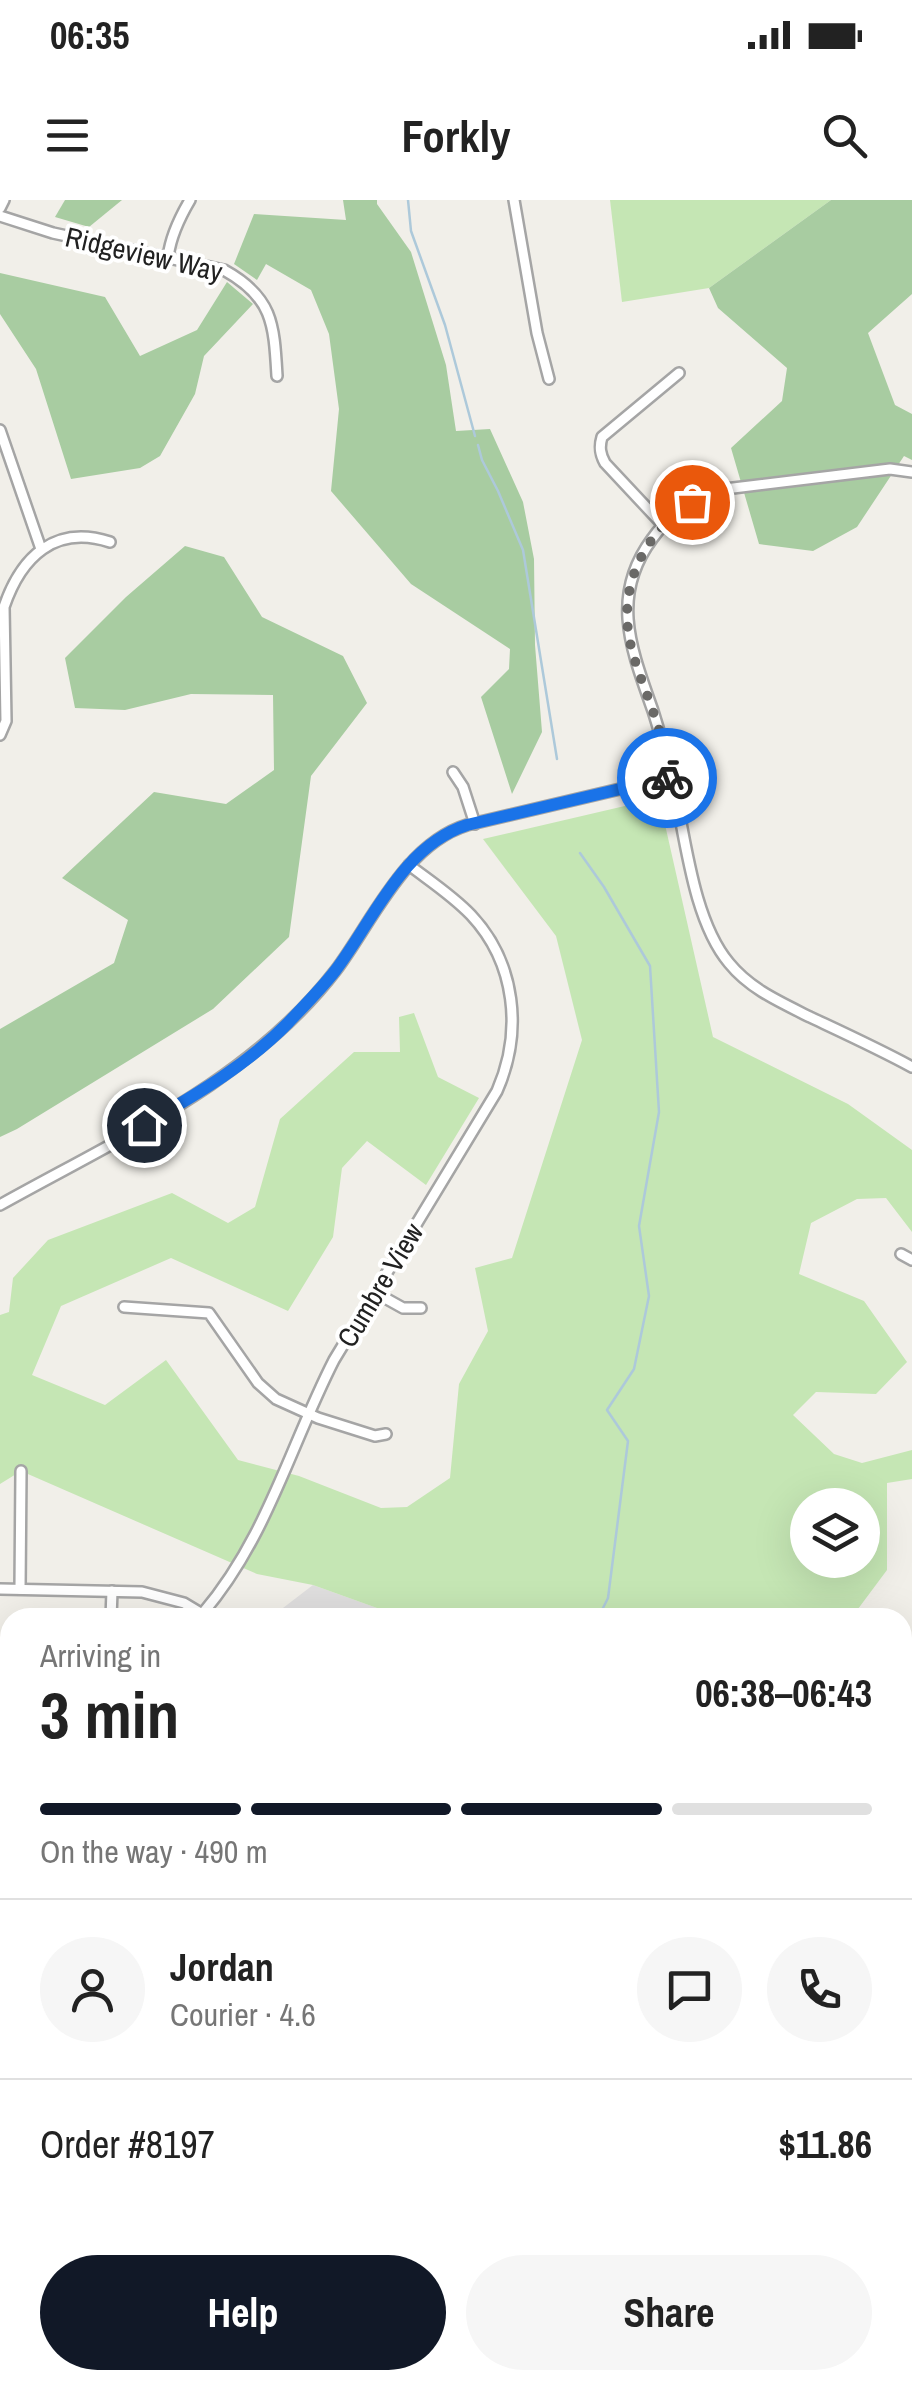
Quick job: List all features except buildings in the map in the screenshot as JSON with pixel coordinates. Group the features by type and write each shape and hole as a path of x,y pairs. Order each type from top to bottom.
{"street":[{"path":"0,208 4,200"},
{"path":"168,258 169,246 190,200"},
{"path":"514,200 549,379"},
{"name":"Ridgeview Way","path":"0,216 53,232 224,270 240,278 265,305 271,320 276,376"},
{"path":"663,524 605,463 600,443 602,437 679,373"},
{"path":"0,430 41,549"},
{"path":"912,472 890,469 725,489 692,502 663,524 648,544 636,567 627,617 634,655 672,777 702,914 716,946 731,966 765,995 912,1067"},
{"path":"0,735 6,721 4,607 10,590 41,549 69,537 91,536 110,542"},
{"path":"453,772 464,787 475,824"},
{"path":"0,1206 203,1091 274,1037 336,970 409,866 446,833 672,777"},
{"name":"Cumbre View","path":"210,1608 242,1559 285,1474 334,1360 497,1091 507,1066 512,1011 508,984 493,946 468,912 409,866"},
{"path":"901,1254 912,1260"},
{"path":"376,1293 402,1308 421,1308"},
{"path":"124,1308 209,1313 258,1383 276,1399 376,1436 386,1434"},
{"path":"20,1471 20,1589"},
{"path":"0,1589 142,1592 164,1596 191,1608"},
{"path":"111,1608 112,1591"}],"shaded area":[{"path":"313,1585 377,1608 283,1608"}],"green space":[{"path":"65,200 122,200 89,227 55,217"},
{"path":"343,200 377,200 411,252 446,365 456,431 490,429 523,502 534,559 542,732 512,794 481,697 509,669 510,649 411,584 331,491 339,409 329,334 311,290 266,264 257,280 234,264 254,214 346,220"},
{"path":"610,200 831,200 709,288 622,302"},
{"path":"831,200 912,200 912,294 868,333 895,405 912,414 912,460 904,456 857,527 813,551 759,544 731,448 782,401 787,368 718,308 709,288"},
{"path":"0,273 105,297 140,356 197,330 227,282 253,304 204,356 195,394 160,456 140,468 71,479 36,369 0,314"},
{"path":"185,546 224,557 262,617 343,656 367,703 311,776 289,937 213,1009 0,1137 0,1029 114,963 128,920 62,878 154,792 226,804 274,770 273,695 191,694 125,710 75,708 65,658"},
{"path":"659,798 713,1037 848,1104 912,1150 912,1232 886,1198 857,1199 811,1223 799,1274 864,1301 907,1362 876,1394 816,1392 793,1415 834,1454 862,1463 912,1450 912,1479 887,1483 887,1570 859,1608 377,1608 313,1585 257,1574 21,1471 0,1484 0,1315 9,1312 13,1278 48,1240 172,1193 228,1223 255,1207 280,1119 354,1052 400,1052 399,1017 414,1013 438,1077 479,1098 426,1185 367,1141 342,1168 333,1237 288,1311 171,1258 61,1306 32,1375 105,1405 166,1360 238,1460 299,1476 381,1508 407,1507 450,1478 459,1384 488,1331 475,1268 512,1258 582,1040 556,936 483,839"}],"waterway":[{"path":"408,200 411,231 445,325 475,436"},
{"path":"478,445 523,550 557,759"},
{"path":"580,853 650,966 659,1112 639,1226 649,1296 634,1369 607,1410 628,1441 608,1598 603,1608"}],"way so far":[{"path":"667,778 672,777 630,642 627,604 636,567 648,544 663,524 692,502"}],"route":[{"path":"144,1125 203,1091 274,1037 336,970 392,887 436,840 467,825 667,778"}]}
